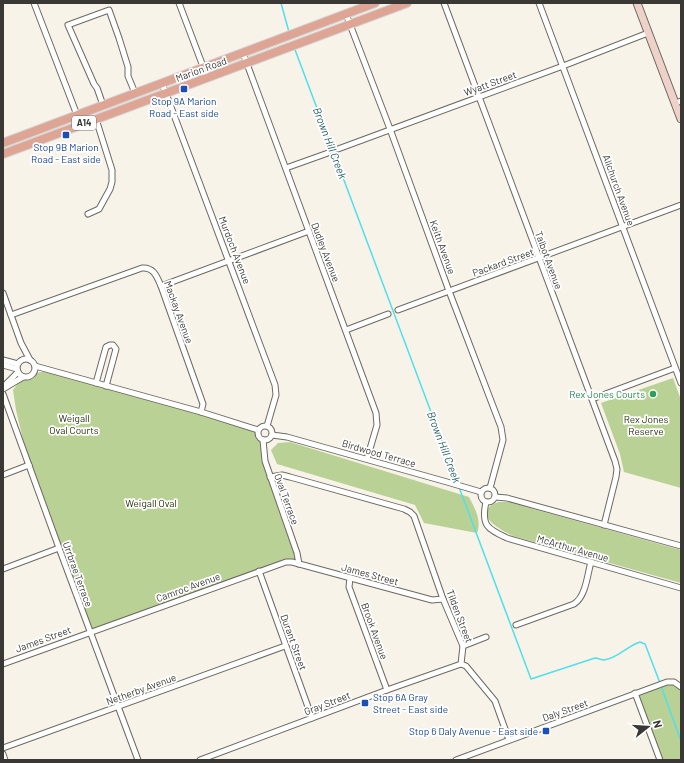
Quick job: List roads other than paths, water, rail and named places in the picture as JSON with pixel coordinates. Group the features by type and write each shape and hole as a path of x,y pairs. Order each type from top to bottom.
{"main road":[{"name":"Marion Road","path":"3,143 375,3"},
{"name":"Marion Road","path":"3,154 407,3"},
{"path":"73,116 70,121 72,124 80,125"}],"street":[{"path":"34,3 73,116"},
{"path":"179,3 207,77"},
{"name":"Talbot Avenue","path":"444,3 615,461 617,469 616,477 604,525"},
{"name":"Allchurch Avenue","path":"539,3 681,383"},
{"path":"637,3 648,33 678,102 681,119"},
{"path":"103,105 97,88 68,25 109,10 128,67 128,76 135,93"},
{"name":"Keith Avenue","path":"346,14 503,433 503,440 490,488"},
{"name":"Wyatt Street","path":"338,149 648,33"},
{"name":"Dudley Avenue","path":"243,53 346,330 377,418 377,425 367,459"},
{"name":"Murdoch Avenue","path":"162,83 276,390 267,426"},
{"path":"88,214 99,209 110,189 112,182 112,170 96,119"},
{"path":"286,168 328,153"},
{"name":"Packard Street","path":"398,310 681,205"},
{"path":"161,286 309,231"},
{"name":"Mackay Avenue","path":"11,314 142,268 151,269 156,274 161,286 202,404 201,412"},
{"path":"3,293 21,342 30,360 35,366 201,412 258,430"},
{"path":"346,330 388,314"},
{"path":"3,388 23,360 21,342"},
{"path":"96,383 106,347 113,345 116,349 106,386"},
{"path":"3,360 18,368 23,377"},
{"path":"23,360 30,360"},
{"path":"3,365 18,368"},
{"path":"34,373 35,366"},
{"path":"592,399 675,368"},
{"path":"3,388 34,373 50,371"},
{"name":"Urrbrae Terrace","path":"3,394 138,760"},
{"path":"262,426 267,426 271,429 272,434 269,439 263,440 258,436 258,430 262,426"},
{"name":"Birdwood Terrace","path":"272,434 367,459 481,492"},
{"name":"Oval Terrace","path":"263,440 265,461 297,553 299,564"},
{"path":"3,475 29,465"},
{"name":"Tilden Street","path":"270,477 282,475 410,512 414,516 419,527 443,599 463,646 461,664"},
{"path":"486,488 490,488 495,493 495,497 493,501 486,502 480,497 481,492 486,488"},
{"path":"495,497 507,498 681,546"},
{"name":"McArthur Avenue","path":"486,502 483,516 484,520 487,525 497,534 681,588"},
{"path":"3,569 59,548"},
{"name":"Camroc Avenue","path":"90,632 259,571 286,562 292,562"},
{"name":"James Street","path":"292,562 432,600 443,599"},
{"path":"516,625 579,601 591,562"},
{"name":"Durant Street","path":"259,571 312,718"},
{"name":"Brook Avenue","path":"350,578 349,587 387,690"},
{"name":"James Street","path":"3,664 90,632"},
{"path":"463,646 486,637"},
{"name":"Netherby Avenue","path":"3,748 285,646"},
{"path":"461,664 466,666 495,701 509,740"},
{"name":"Gray Street","path":"200,760 461,664"},
{"name":"Daly Street","path":"456,760 666,682 674,682 681,687"},
{"path":"636,693 660,760"},
{"path":"3,754 5,760"}],"waterway":[{"name":"Brown Hill Creek","path":"281,3 289,32"},
{"name":"Brown Hill Creek","path":"294,47 458,484"},
{"name":"Brown Hill Creek","path":"459,487 531,679 595,658 603,660 609,659 640,642 645,644 660,683"},
{"name":"Brown Hill Creek","path":"661,686 681,741"}],"place":[{"name":"Stop 9A Marion Road - East side","path":"184,89"},
{"name":"Stop 9B Marion Road - East side","path":"66,135"},
{"name":"Rex Jones Courts","path":"653,394"},
{"name":"Stop 6A Gray Street - East side","path":"365,703"},
{"name":"Stop 6 Daly Avenue - East side","path":"546,731"}],"park label":[{"name":"Weigall Oval Courts","path":"74,424"},
{"name":"Rex Jones Reserve","path":"646,424"},
{"name":"Weigall Oval","path":"151,503"}]}
